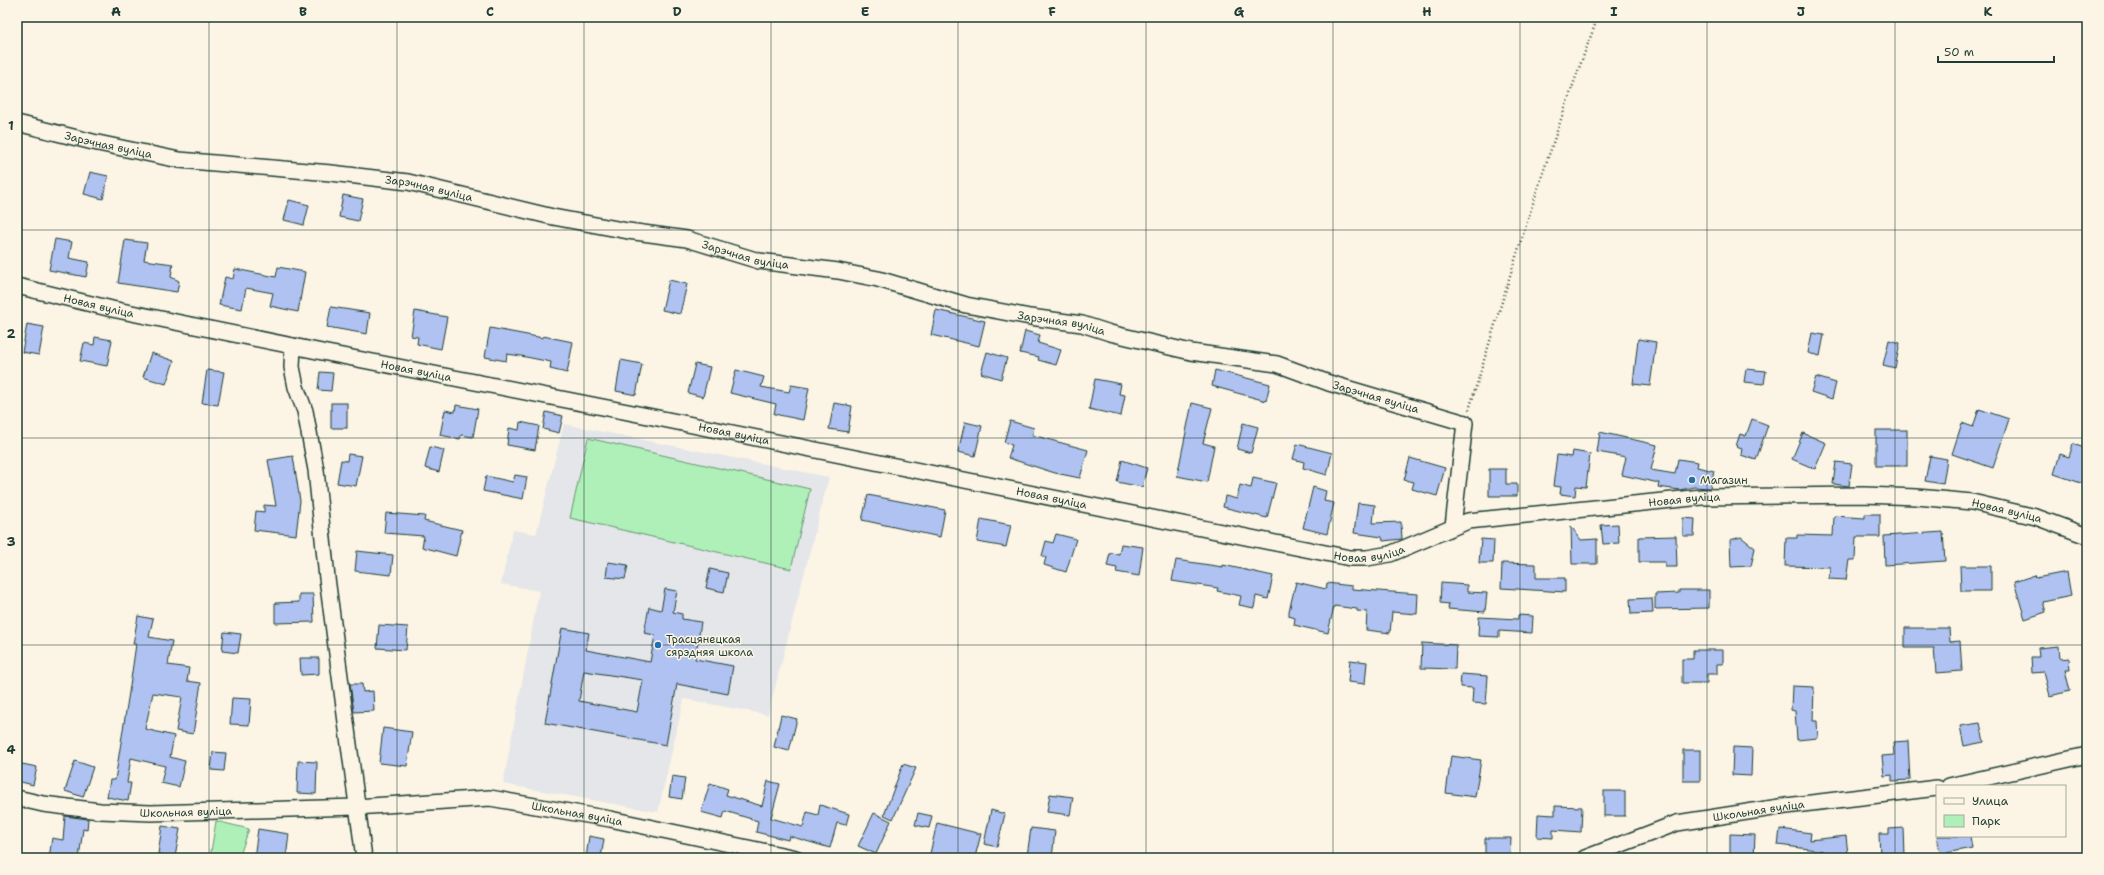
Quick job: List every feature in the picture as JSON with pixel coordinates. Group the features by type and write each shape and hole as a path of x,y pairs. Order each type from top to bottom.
{"street":[{"name":"Зарэчная вуліца","path":"17,123 93,142 179,160 331,173 408,182 553,217 628,231 688,239 759,261 838,271 878,279 966,305 1030,317 1082,324 1110,333 1191,352 1277,364 1329,383 1465,423"},
{"name":"Новая вуліца","path":"17,286 112,309 293,346 1350,558 1367,558 1390,554 1453,526 1482,518 1702,497 1864,495 1917,497 1972,502 2036,517 2087,536"},
{"path":"293,346 292,368 296,387 306,411 316,470 356,807 364,858"},
{"path":"1453,526 1465,423"},
{"path":"1953,785 2087,755"},
{"name":"Школьная вуліца","path":"1585,858 1677,823 1786,806 1936,788"},
{"name":"Школьная вуліца","path":"17,798 42,804 100,811 151,813 356,807 490,798 610,819 796,858"}],"path":[{"path":"1465,423 1512,266 1571,88 1598,17"}],"shaded area":[{"name":"Трасцянецкая сярэдняя школа","path":"564,424 829,477 768,715 684,699 658,812 503,784 539,591 501,584 513,530 536,534"}],"green space":[{"path":"588,438 810,489 791,569 570,518"},
{"path":"216,821 249,829 239,858 210,858"}],"building":[{"path":"90,172 108,176 103,199 84,194"},
{"path":"343,195 363,199 358,221 339,217"},
{"path":"289,200 309,205 304,225 284,220"},
{"path":"55,239 72,242 69,258 89,262 86,277 49,270"},
{"path":"125,240 147,243 144,260 173,264 171,277 179,281 177,292 118,283"},
{"path":"278,267 305,272 298,312 270,306 273,293 246,288 242,309 219,305 225,277 233,279 235,269 276,277"},
{"path":"669,280 687,284 680,314 662,310"},
{"path":"331,307 370,313 367,334 327,327"},
{"path":"936,310 985,321 979,346 931,335"},
{"path":"415,311 447,317 441,349 417,344 418,337 411,336"},
{"path":"27,324 44,327 39,355 22,352"},
{"path":"490,328 573,342 567,373 550,369 551,362 521,356 507,354 506,361 485,357"},
{"path":"1025,331 1040,335 1038,343 1061,350 1056,365 1038,360 1039,357 1020,353"},
{"path":"1812,333 1824,335 1820,356 1808,353"},
{"path":"95,337 112,340 107,366 80,361 84,343 94,345"},
{"path":"1638,339 1656,342 1650,386 1633,384"},
{"path":"1889,340 1900,343 1895,368 1883,365"},
{"path":"987,352 1007,358 1001,379 981,373"},
{"path":"151,353 174,361 166,384 143,377"},
{"path":"621,360 642,364 636,395 616,391"},
{"path":"695,364 710,367 703,397 688,393"},
{"path":"1746,369 1766,371 1764,384 1744,382"},
{"path":"207,370 224,372 218,405 202,403"},
{"path":"736,370 764,377 761,387 789,392 791,385 809,388 803,420 774,414 776,404 730,393"},
{"path":"1215,370 1270,384 1266,401 1212,386"},
{"path":"320,372 333,373 331,391 318,390"},
{"path":"1816,377 1836,383 1832,399 1811,392"},
{"path":"1095,379 1121,384 1119,394 1125,395 1121,416 1089,409"},
{"path":"331,403 347,403 347,428 331,428"},
{"path":"834,403 852,406 848,432 829,429"},
{"path":"1192,403 1212,408 1203,443 1214,446 1207,482 1177,476"},
{"path":"456,405 478,409 473,437 461,435 460,439 440,435 445,410 455,412"},
{"path":"1979,409 2009,419 1993,468 1952,454 1962,423 1973,427"},
{"path":"546,412 563,416 559,433 543,429"},
{"path":"1752,419 1768,425 1756,460 1741,455 1742,448 1736,446 1740,434 1746,436"},
{"path":"1010,421 1034,428 1032,435 1088,450 1080,478 1055,473 1008,458 1012,445 1004,442"},
{"path":"520,422 539,426 535,450 507,445 509,428 519,430"},
{"path":"965,422 982,426 975,456 958,452"},
{"path":"1243,423 1258,427 1251,453 1237,449"},
{"path":"1876,430 1907,430 1907,466 1876,466"},
{"path":"1600,432 1657,445 1651,470 1675,474 1678,459 1698,462 1697,467 1714,471 1710,488 1694,487 1680,490 1658,487 1659,483 1622,475 1626,457 1597,452"},
{"path":"1803,433 1826,443 1815,469 1792,459"},
{"path":"1297,444 1332,453 1327,475 1303,468 1304,462 1293,459"},
{"path":"2073,444 2087,449 2087,476 2084,484 2054,474 2060,454 2069,457"},
{"path":"430,447 444,450 439,472 425,468"},
{"path":"1573,451 1590,454 1586,487 1576,486 1575,496 1560,494 1561,487 1553,486 1557,455 1572,457"},
{"path":"348,454 362,456 356,486 337,483 341,460 347,461"},
{"path":"293,456 300,501 296,535 254,530 256,511 264,512 264,505 276,506 268,460"},
{"path":"1930,456 1947,459 1943,484 1925,481"},
{"path":"1410,458 1445,468 1437,496 1412,489 1414,482 1404,480"},
{"path":"1122,460 1147,468 1142,487 1117,482"},
{"path":"1836,462 1852,464 1849,486 1833,484"},
{"path":"1489,469 1506,469 1506,484 1517,484 1517,496 1489,496"},
{"path":"515,475 527,477 523,499 483,491 486,476 513,482"},
{"path":"1253,478 1276,483 1267,518 1223,507 1225,496 1237,499 1240,485 1251,488"},
{"path":"1313,487 1326,491 1324,501 1334,503 1327,534 1303,528"},
{"path":"868,495 945,510 940,537 862,520"},
{"path":"1358,503 1375,505 1373,523 1401,522 1402,539 1383,541 1382,537 1354,533"},
{"path":"386,513 425,516 424,521 462,530 456,556 422,547 424,536 384,533"},
{"path":"1865,514 1880,514 1880,537 1856,537 1855,560 1849,560 1846,580 1829,579 1830,567 1785,566 1786,538 1797,538 1797,535 1833,536 1834,516 1865,518"},
{"path":"1683,518 1695,519 1694,536 1683,536"},
{"path":"981,519 1011,525 1006,547 977,542"},
{"path":"1618,524 1619,543 1603,544 1601,525"},
{"path":"1571,526 1581,540 1597,539 1597,564 1572,564"},
{"path":"1943,532 1945,561 1885,565 1884,536"},
{"path":"1056,534 1076,539 1066,572 1044,565 1046,557 1042,556 1046,541 1053,543"},
{"path":"1676,536 1677,567 1665,567 1665,562 1639,562 1639,537"},
{"path":"1741,537 1755,548 1751,566 1731,567 1730,540"},
{"path":"1481,539 1494,540 1493,563 1479,563"},
{"path":"1121,544 1143,547 1139,576 1116,572 1117,568 1107,566 1110,553 1119,554"},
{"path":"357,551 393,555 391,575 355,571"},
{"path":"1176,560 1223,567 1223,565 1273,576 1268,599 1256,596 1254,608 1239,605 1241,596 1217,591 1218,588 1172,581"},
{"path":"608,562 628,565 625,579 606,577"},
{"path":"1502,563 1536,564 1536,578 1565,578 1565,592 1501,588"},
{"path":"1960,566 1991,566 1991,591 1961,591"},
{"path":"710,569 728,573 724,592 706,588"},
{"path":"2067,572 2071,596 2043,602 2046,612 2025,619 2014,582 2035,575 2036,578"},
{"path":"1296,582 1326,589 1327,583 1352,586 1352,589 1418,594 1417,614 1392,612 1390,633 1366,630 1367,612 1334,606 1328,633 1294,625 1295,618 1289,616 1289,611"},
{"path":"1441,583 1467,585 1467,592 1487,593 1485,612 1448,609 1449,604 1440,603"},
{"path":"665,589 677,591 673,612 682,614 682,619 701,622 695,659 733,666 728,694 677,684 666,745 545,723 562,628 589,633 586,650 650,662 655,635 644,633 649,607 661,610","holes":["584,671 643,680 637,712 579,701"]},
{"path":"1679,590 1709,590 1709,608 1655,609 1655,594 1679,593"},
{"path":"299,594 313,594 314,622 275,623 275,603 299,602"},
{"path":"1652,598 1653,613 1631,614 1630,599"},
{"path":"1518,615 1533,616 1532,633 1499,631 1499,637 1478,636 1479,617 1518,619"},
{"path":"138,616 153,619 149,637 172,641 168,665 189,668 187,681 201,683 193,734 176,731 182,697 153,693 145,729 174,736 170,757 185,761 179,787 161,783 165,766 131,758 127,783 131,783 128,801 107,797 110,780 115,780 136,644 133,644"},
{"path":"379,625 408,627 406,650 377,648"},
{"path":"1905,628 1949,628 1950,642 1960,641 1962,671 1936,673 1934,648 1905,648"},
{"path":"224,632 241,634 238,653 222,651"},
{"path":"1422,643 1456,645 1455,669 1421,668"},
{"path":"2059,646 2060,659 2069,658 2070,670 2065,670 2070,691 2050,696 2044,672 2032,673 2031,657 2039,657 2038,648"},
{"path":"1693,650 1723,650 1723,664 1717,664 1717,674 1707,674 1707,683 1682,683 1682,659 1693,659"},
{"path":"300,658 319,658 319,674 301,675"},
{"path":"1350,660 1367,662 1365,684 1348,682"},
{"path":"1461,674 1488,676 1486,704 1472,703 1473,688 1460,687"},
{"path":"350,684 362,684 363,692 373,691 374,711 354,712"},
{"path":"1792,686 1814,687 1813,721 1817,721 1818,738 1797,740 1795,711 1791,710"},
{"path":"232,698 251,699 249,725 230,724"},
{"path":"781,715 797,719 789,751 774,747"},
{"path":"1980,723 1984,742 1964,746 1960,726"},
{"path":"383,728 412,732 407,766 379,763"},
{"path":"1908,741 1910,780 1892,781 1892,775 1884,776 1882,756 1894,755 1893,742"},
{"path":"1733,747 1752,748 1751,776 1732,775"},
{"path":"1683,750 1700,750 1700,781 1683,781"},
{"path":"213,752 226,753 224,771 211,770"},
{"path":"1451,756 1481,760 1475,797 1446,793"},
{"path":"75,761 93,767 83,797 65,791"},
{"path":"298,761 317,762 316,794 297,793"},
{"path":"17,763 37,767 33,785 17,781"},
{"path":"903,764 916,768 893,819 884,815"},
{"path":"672,776 685,778 682,799 669,797"},
{"path":"768,781 780,784 771,818 803,827 807,812 818,815 820,805 849,814 846,825 837,823 830,848 789,836 788,840 756,832 758,821 725,811 723,818 701,812 710,783 728,789 726,795 762,806"},
{"path":"1604,791 1625,791 1625,816 1604,816"},
{"path":"1050,794 1073,797 1070,815 1047,812"},
{"path":"1555,806 1582,807 1581,832 1553,830 1553,838 1537,837 1538,814 1555,815"},
{"path":"991,810 1005,814 997,847 984,844"},
{"path":"874,813 891,821 876,854 858,846"},
{"path":"918,813 932,816 929,828 915,825"},
{"path":"65,816 88,819 87,830 83,829 79,858 49,858 52,838 63,840"},
{"path":"937,823 981,834 975,857 966,855 966,858 929,858"},
{"path":"162,826 180,829 175,857 158,854"},
{"path":"1031,828 1055,831 1052,858 1027,856"},
{"path":"1904,828 1905,856 1880,857 1879,834 1889,834 1889,829"},
{"path":"258,829 289,834 286,858 254,858"},
{"path":"1780,829 1811,833 1810,840 1846,836 1848,854 1824,856 1824,851 1778,845"},
{"path":"1730,834 1755,835 1754,858 1730,858"},
{"path":"589,836 604,839 601,858 586,858"},
{"path":"1937,837 1970,837 1972,848 1940,854"},
{"path":"1485,838 1511,838 1510,858 1485,858"}],"place":[{"name":"Магазин","path":"1692,480"},
{"name":"Трасцянецкая сярэдняя школа","path":"658,645"}]}
